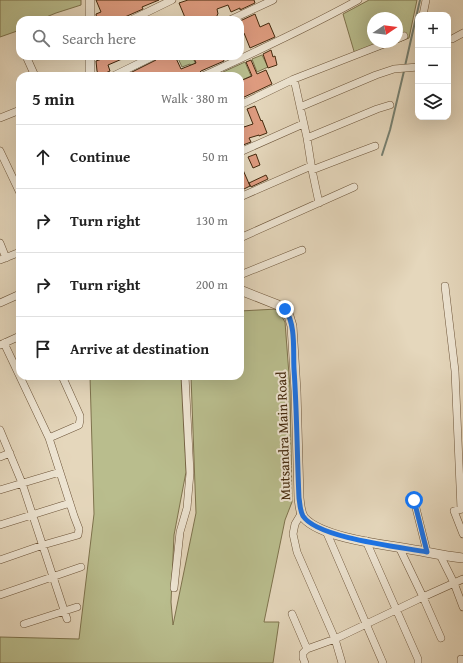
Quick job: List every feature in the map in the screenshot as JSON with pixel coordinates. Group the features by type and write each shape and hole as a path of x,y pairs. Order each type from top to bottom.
{"street":[{"path":"90,16 91,0"},
{"path":"139,16 172,0"},
{"path":"239,16 273,0"},
{"path":"244,57 358,0"},
{"path":"423,12 426,0"},
{"path":"451,39 463,33"},
{"path":"244,103 294,79 374,48"},
{"path":"28,60 33,72"},
{"path":"90,60 90,72"},
{"path":"120,72 146,60"},
{"path":"212,72 238,60"},
{"path":"300,107 376,75 394,69 415,66"},
{"path":"294,79 319,203"},
{"path":"306,138 390,105"},
{"path":"0,118 16,112"},
{"path":"244,150 303,124"},
{"path":"244,194 312,168 375,146"},
{"path":"0,151 2,161 16,186"},
{"path":"244,236 354,187"},
{"path":"0,243 3,259 16,254"},
{"path":"244,273 302,250"},
{"path":"445,286 455,371 462,509 454,511 463,534"},
{"name":"Mutsandra Main Road","path":"244,291 278,304 285,309 292,326 296,391 299,498 301,514 305,519 326,531 366,541 463,558"},
{"path":"0,303 16,296"},
{"path":"16,338 2,344 16,371"},
{"path":"455,371 463,371"},
{"path":"0,560 78,535 80,528 70,503 50,438 20,380"},
{"path":"50,438 79,425 80,416 64,380"},
{"path":"174,588 180,532 187,508 190,473 185,380"},
{"path":"0,430 22,483 67,619"},
{"path":"0,457 10,454"},
{"path":"0,490 60,472"},
{"path":"414,500 427,552"},
{"path":"0,526 70,503"},
{"path":"301,514 295,524 293,534 297,552 335,639 342,663"},
{"path":"326,531 383,663"},
{"path":"366,541 418,659 418,663"},
{"path":"399,547 441,638"},
{"path":"440,555 454,583 463,607"},
{"path":"0,595 81,567"},
{"path":"305,663 303,653 307,650 335,639 463,579"},
{"path":"24,624 77,607"},
{"path":"292,614 307,650"}],"green space":[{"path":"0,0 81,0 81,5 49,16 16,16 16,31 0,37"},
{"path":"369,0 417,0 409,38 403,40 403,12 367,12 367,48 382,48 356,58 343,14"},
{"path":"262,55 268,67 257,72 252,59"},
{"path":"179,60 194,60 200,72 194,72 190,64 182,67"},
{"path":"245,62 251,76 244,79 244,72 223,72"},
{"path":"277,309 285,322 290,388 292,502 285,520 264,622 279,622 273,663 0,663 0,637 79,639 94,514 90,380 181,380 186,472 174,535 171,602 173,625 196,513 191,380 244,380 244,311"}],"building":[{"path":"96,0 159,0 142,7 143,9 127,16 96,16 96,14 101,12"},
{"path":"188,0 254,0 255,3 240,10 240,8 231,12 228,5 217,9 217,16 184,16 179,3"},
{"path":"255,14 260,27 269,23 275,37 250,48 244,33 244,19"},
{"path":"271,50 273,57 275,56 277,65 268,68 263,54"},
{"path":"120,60 108,65 110,71 108,72 97,72 96,61"},
{"path":"156,60 177,60 181,69 196,63 195,60 224,61 200,72 132,72"},
{"path":"251,60 257,74 266,70 272,84 244,97 244,79 252,76 246,62"},
{"path":"255,106 267,133 249,138 251,142 244,145 244,127 253,124 247,109"},
{"path":"256,154 260,165 253,168 248,157"},
{"path":"244,172 250,186 244,189"},
{"path":"266,175 268,179 251,187 249,183"}],"waterway":[{"path":"405,66 420,0"},
{"path":"382,155 390,130 404,71"}],"route":[{"path":"285,309 292,326 296,391 299,498 301,514 312,524 326,531 354,539 427,552 414,500"}]}
